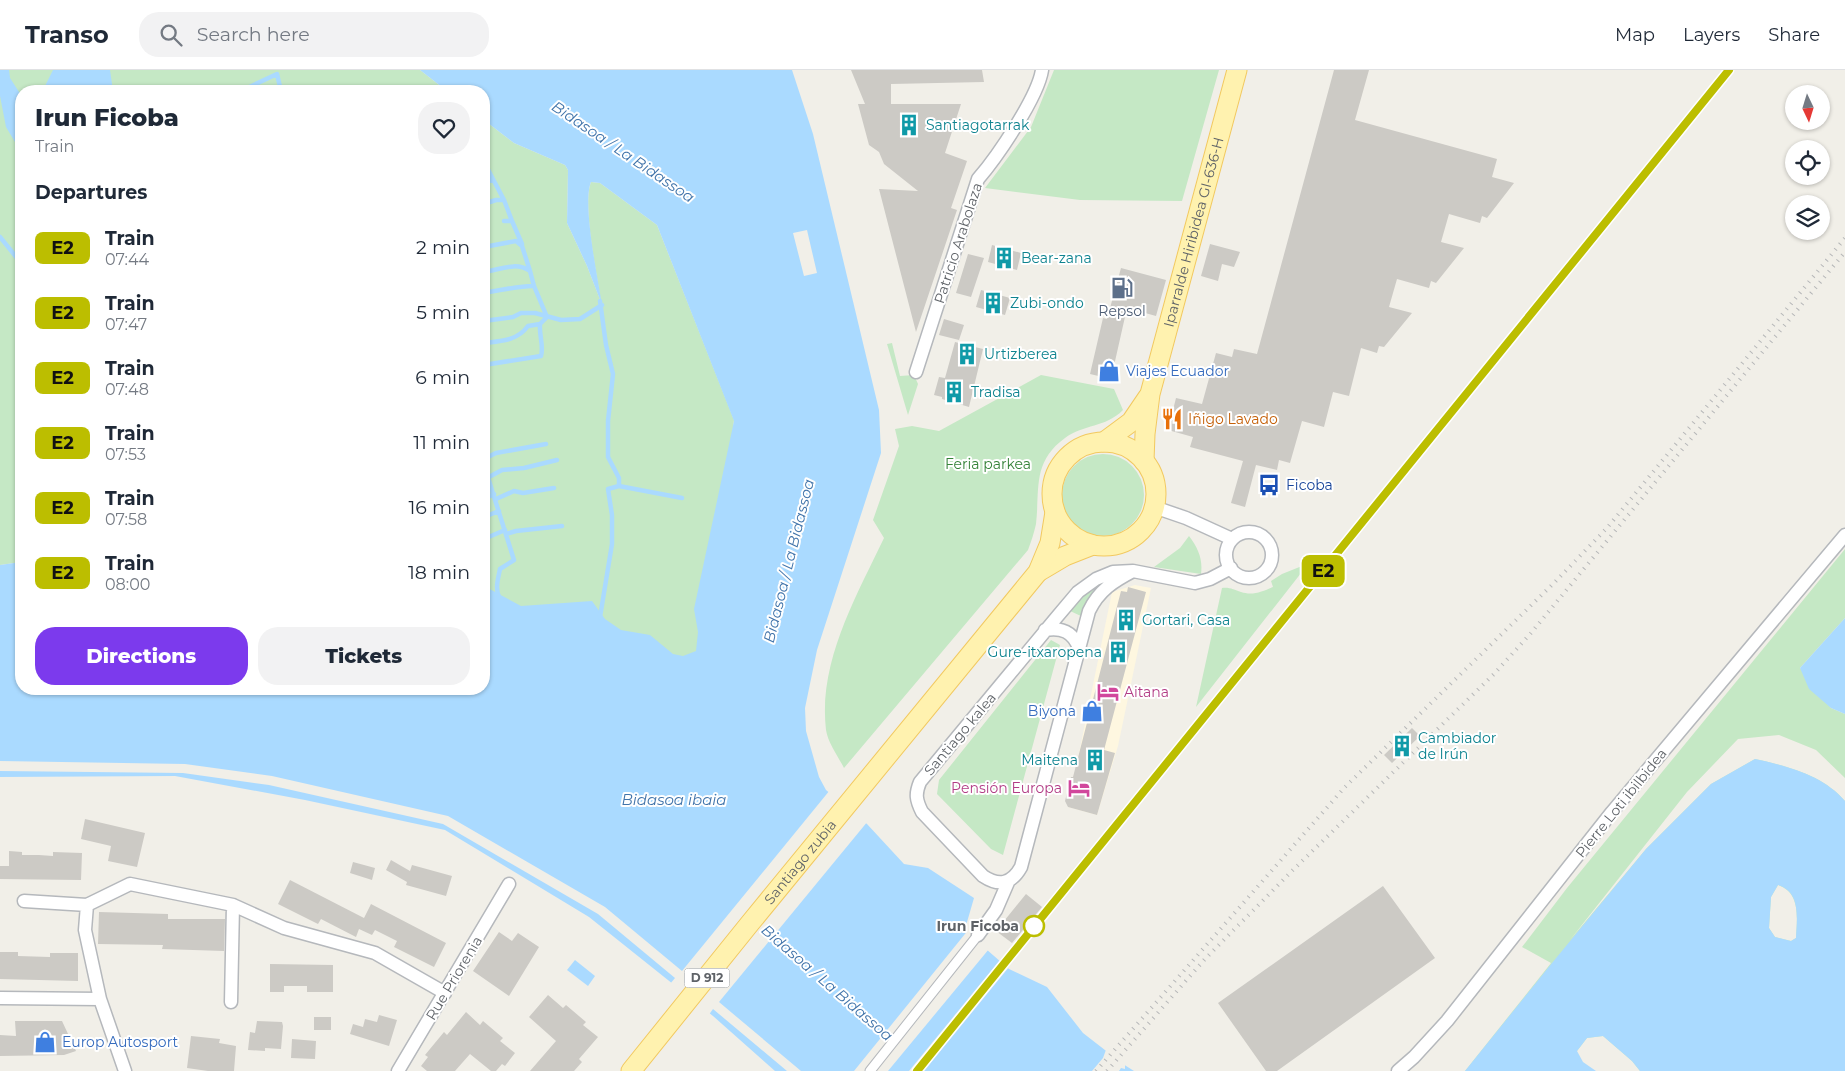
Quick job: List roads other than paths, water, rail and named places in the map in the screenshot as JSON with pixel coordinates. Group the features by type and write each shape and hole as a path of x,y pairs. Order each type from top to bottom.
{"main road":[{"name":"Iparralde Hiribidea GI-636-H","path":"1144,462 1150,394 1237,70"},
{"name":"Iparralde Hiribidea GI-636-H","path":"1104,442 1130,422 1150,394"},
{"name":"Iparralde Hiribidea GI-636-H","path":"1104,442 1126,448 1144,462 1151,472 1155,483 1156,496 1149,519 1141,530 1131,538 1119,544 1093,545 1070,533 1061,523 1055,512 1052,500 1052,487 1061,464 1070,455 1080,448 1104,442"},
{"name":"Iparralde Hiribidea GI-636-H","path":"863,786 1038,572 1050,543 1055,512"},
{"name":"Iparralde Hiribidea GI-636-H","path":"1038,572 1065,556 1093,545"},
{"name":"Santiago zubia","path":"631,1071 863,786"}],"street":[{"name":"Patricio Arabolaza","path":"916,372 978,179 990,165 1027,107 1041,79 1042,70"},
{"path":"1154,507 1186,518 1232,539"},
{"path":"1243,533 1256,533 1263,536 1272,549 1272,557 1270,565 1259,576 1243,577 1236,574 1231,568 1227,561 1226,553 1232,539 1243,533"},
{"name":"Pierre Loti ibilbidea","path":"1398,1071 1414,1057 1447,1020 1612,812 1845,535"},
{"path":"1045,630 1078,592 1096,579 1113,572 1133,571 1195,583 1210,580 1231,568"},
{"path":"870,1071 978,935 996,910 1009,880 1017,874 1090,611 1094,601 1106,587 1133,571"},
{"path":"1045,630 1060,628 1064,630 1075,639 1079,648"},
{"name":"Santiago kalea","path":"1009,880 992,882 983,876 922,812 916,800 916,791 920,782 1045,630"},
{"path":"24,901 87,905 130,884 233,905 284,928 376,953 445,993"},
{"name":"Rue Priorenia","path":"398,1071 509,884"},
{"path":"87,905 85,930 100,999 125,1071"},
{"path":"230,1002 233,905"},
{"path":"0,998 100,999"}],"water":[{"path":"0,70 9,70 10,78 15,86 15,142 6,127 0,96"},
{"path":"53,70 110,70 112,85 46,85"},
{"name":"Bidasoa ibaia","path":"420,70 792,70 813,134 879,410 881,453 817,650 805,708 806,731 819,777 826,790 867,824 904,864 928,868 974,898 965,929 985,945 986,949 1009,969 1047,987 1083,1033 1134,1071 775,1071 713,1016 589,917 445,830 305,800 175,776 0,777 0,565 15,563 15,695 490,695 490,589 521,606 592,601 605,619 621,630 650,635 673,654 683,656 696,651 698,632 694,609 734,421 657,225 600,183 591,182 588,207 589,223 602,305 587,266 567,223 568,170 565,165 514,143 490,125 490,85 439,85"},
{"path":"1845,618 1845,714 1831,708 1809,689 1800,668"},
{"path":"1755,759 1792,769 1815,778 1826,784 1845,801 1845,1071 1640,1071 1632,1061 1603,1036 1587,1038 1577,1051 1583,1062 1596,1071 1465,1071 1646,849 1711,784","holes":["1778,885 1791,893 1797,914 1796,938 1791,941 1775,937 1769,928 1771,897"]},
{"path":"575,960 595,976 588,986 567,970"}],"waterway":[{"path":"254,85 277,74 280,85"},
{"path":"490,173 494,181"},
{"path":"490,181 494,181 504,200"},
{"path":"490,202 504,200 512,221"},
{"path":"504,221 512,221 522,244"},
{"path":"0,237 15,256"},
{"path":"490,246 516,241 522,246 530,271"},
{"path":"490,271 513,266 524,268 530,271 534,286"},
{"path":"490,292 534,286 547,317"},
{"path":"600,301 606,345 613,374 608,421 608,457 619,478 619,486 608,489 612,515 612,544 600,617"},
{"path":"490,320 513,317 521,313 535,313 561,320 580,319 602,305"},
{"path":"490,364 541,356 540,324 547,317"},
{"path":"490,343 514,337 519,335 528,326 540,324"},
{"path":"490,456 496,453 546,444"},
{"path":"490,476 502,470 524,468 557,460"},
{"path":"490,484 514,560 500,569 497,587 499,597"},
{"path":"619,486 682,498"},
{"path":"496,499 514,491 523,493 554,488"},
{"path":"490,496 494,494"},
{"path":"490,515 499,511"},
{"path":"506,534 516,531 562,526"},
{"path":"490,536 505,530"}],"railway":[{"path":"917,1071 1729,70"},
{"path":"1096,1071 1345,787 1555,582 1607,528 1845,238"},
{"path":"1107,1071 1205,959 1294,869 1494,674 1531,633 1845,252"}],"train":[{"name":"E2","path":"917,1071 1729,70"}],"place":[{"name":"Santiagotarrak","path":"909,125"},
{"name":"Bear-zana","path":"1004,258"},
{"name":"Repsol","path":"1122,288"},
{"name":"Zubi-ondo","path":"993,303"},
{"name":"Urtizberea","path":"967,354"},
{"name":"Viajes Ecuador","path":"1109,371"},
{"name":"Tradisa","path":"954,392"},
{"name":"Iñigo Lavado","path":"1172,419"},
{"name":"Ficoba","path":"1269,485"},
{"name":"Gortari, Casa","path":"1126,620"},
{"name":"Gure-itxaropena","path":"1118,652"},
{"name":"Aitana","path":"1108,692"},
{"name":"Biyona","path":"1092,711"},
{"name":"Cambiador de Irún","path":"1402,746"},
{"name":"Maitena","path":"1095,760"},
{"name":"Pensión Europa","path":"1079,788"},
{"name":"Irun Ficoba","path":"1034,926"},
{"name":"Europ Autosport","path":"45,1042"}],"water label":[{"name":"Bidasoa / La Bidassoa","path":"623,152"},
{"name":"Bidasoa / La Bidassoa","path":"789,561"},
{"name":"Bidasoa / La Bidassoa","path":"827,983"}],"park label":[{"name":"Feria parkea","path":"988,464"}]}
